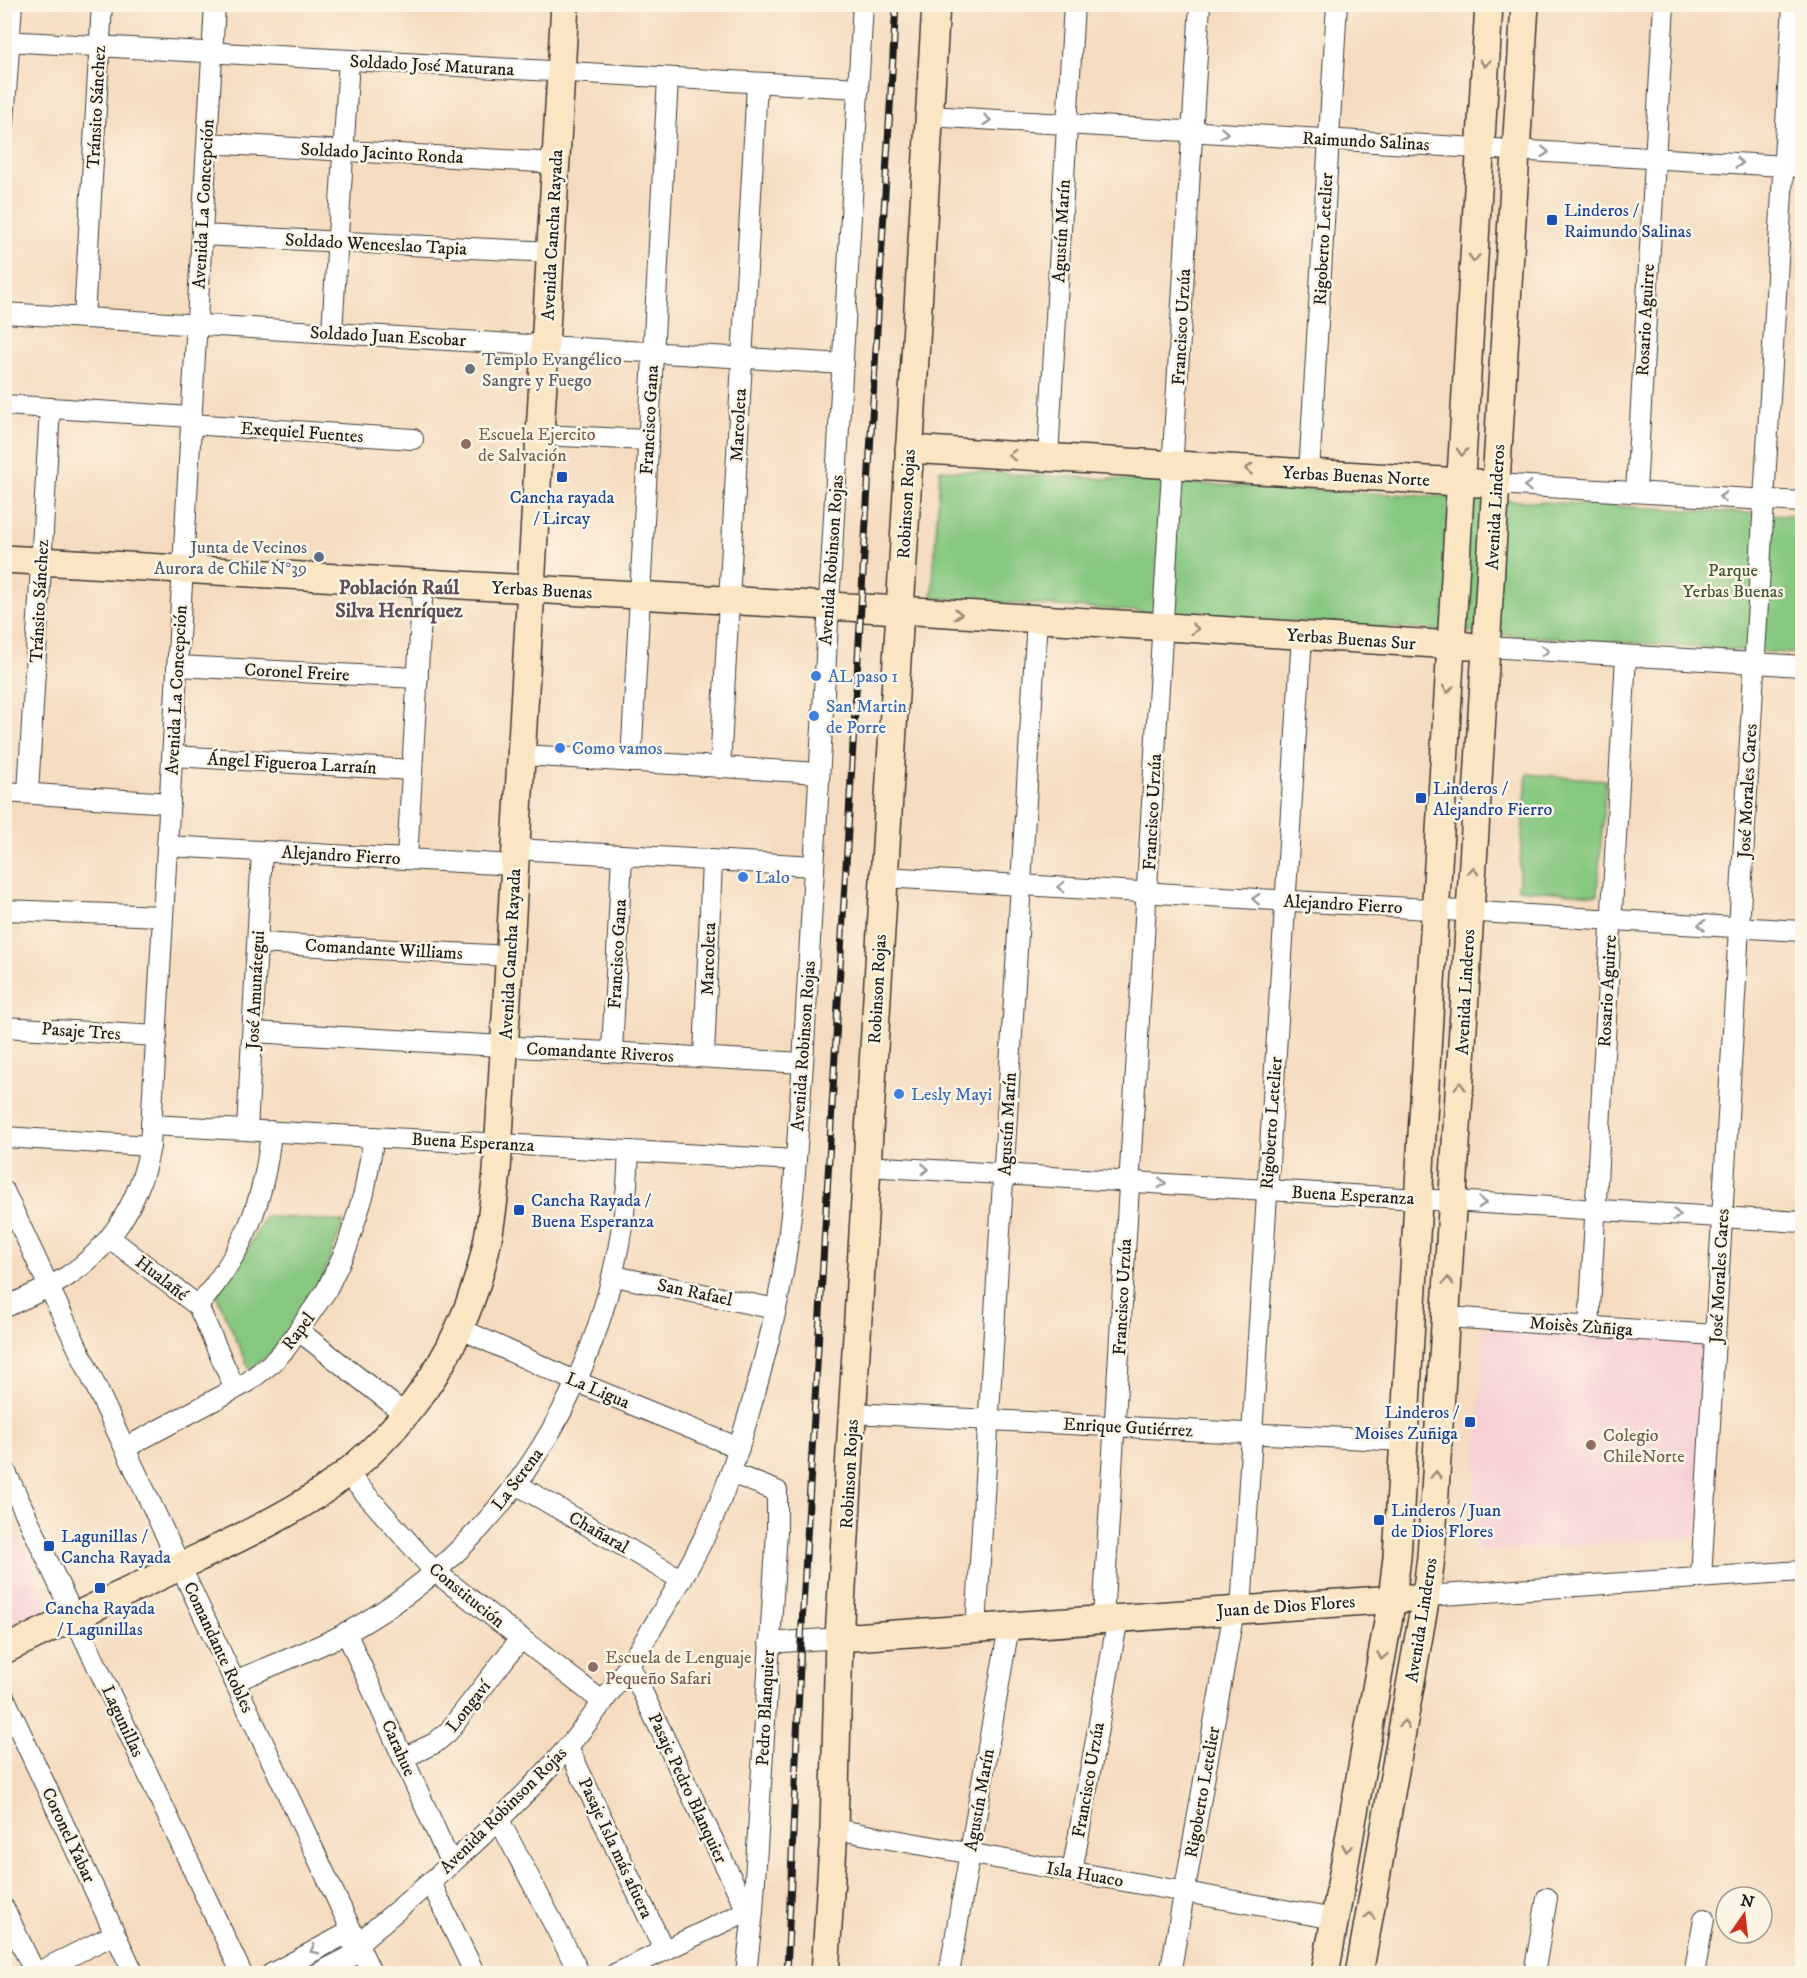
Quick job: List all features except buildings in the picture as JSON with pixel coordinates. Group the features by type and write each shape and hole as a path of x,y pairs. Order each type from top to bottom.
{"street":[{"path":"4,122 7,41 12,4"},
{"name":"Tránsito Sánchez","path":"84,318 102,4"},
{"name":"Avenida La Concepción","path":"4,1308 49,1287 76,1270 110,1238 136,1194 144,1174 150,1146 215,4"},
{"name":"Avenida Cancha Rayada","path":"4,1650 278,1519 319,1494 347,1473 406,1415 438,1370 476,1287 487,1246 499,1144 565,4"},
{"name":"Avenida Robinson Rojas","path":"317,1974 352,1956 358,1943 431,1883 499,1820 568,1747 603,1702 682,1580 706,1535 731,1473 764,1360 788,1240 796,1160 844,364 863,4"},
{"name":"Robinson Rojas","path":"825,1974 834,1829 839,1638 936,4"},
{"name":"Agustín Marín","path":"1048,457 1074,4"},
{"name":"Francisco Urzúa","path":"1072,1872 1111,1619 1115,1426 1200,4"},
{"name":"Rigoberto Letelier","path":"1309,473 1337,4"},
{"name":"Avenida Linderos","path":"1325,1974 1392,1599 1397,1557 1489,4"},
{"name":"Avenida Linderos","path":"1359,1974 1431,1557 1525,4"},
{"name":"Rosario Aguirre","path":"1635,492 1664,4"},
{"name":"José Morales Cares","path":"1701,1578 1764,500 1793,166 1793,4"},
{"name":"Soldado José Maturana","path":"7,41 859,88"},
{"path":"332,332 349,60"},
{"name":"Francisco Gana","path":"631,762 668,78"},
{"name":"Marcoleta","path":"720,768 757,83"},
{"name":"Raimundo Salinas","path":"929,116 1793,166"},
{"name":"Soldado Jacinto Ronda","path":"207,143 556,163"},
{"name":"Soldado Wenceslao Tapia","path":"202,235 551,252"},
{"name":"Soldado Juan Escobar","path":"4,312 844,364"},
{"name":"Exequiel Fuentes","path":"4,405 413,439"},
{"name":"Tránsito Sánchez","path":"28,794 50,408"},
{"path":"540,435 648,440"},
{"name":"Yerbas Buenas Norte","path":"909,449 1803,502"},
{"name":"Yerbas Buenas","path":"4,559 900,610"},
{"path":"407,859 423,583"},
{"name":"Yerbas Buenas Sur","path":"900,610 1803,666"},
{"name":"Agustín Marín","path":"976,1628 1037,619"},
{"name":"Rigoberto Letelier","path":"1170,1974 1238,1610 1252,1433 1302,636"},
{"name":"Rosario Aguirre","path":"1588,1327 1626,656"},
{"name":"Coronel Freire","path":"177,666 417,678"},
{"path":"522,755 819,773"},
{"name":"Ángel Figueroa Larraín","path":"172,756 412,770"},
{"path":"4,792 170,803"},
{"name":"Alejandro Fierro","path":"167,846 407,859 622,855 814,866"},
{"name":"José Amunátegui","path":"247,1130 262,851"},
{"name":"Francisco Gana","path":"612,1052 622,855"},
{"name":"Marcoleta","path":"704,1057 712,860"},
{"name":"Alejandro Fierro","path":"884,877 1803,931"},
{"path":"4,910 163,916"},
{"name":"Comandante Williams","path":"258,943 510,956"},
{"name":"Pasaje Tres","path":"4,1027 156,1036"},
{"name":"Comandante Riveros","path":"253,1032 803,1063"},
{"name":"Buena Esperanza","path":"151,1125 796,1160"},
{"path":"198,1306 226,1270 247,1231 264,1182 271,1131"},
{"path":"4,1137 150,1146"},
{"name":"Rapel","path":"125,1448 235,1389 272,1363 299,1331 326,1291 347,1247 364,1193 374,1137"},
{"name":"La Serena","path":"235,1681 346,1632 391,1604 434,1571 477,1530 516,1484 549,1434 577,1382 598,1330 614,1276 625,1214 629,1151"},
{"name":"Buena Esperanza","path":"867,1166 1803,1222"},
{"name":"Comandante Robles","path":"4,1191 372,1974"},
{"name":"Hualañé","path":"110,1238 198,1306 235,1389"},
{"name":"San Rafael","path":"614,1276 776,1309"},
{"name":"Moisès Zùñiga","path":"1446,1317 1715,1335"},
{"name":"La Ligua","path":"459,1328 577,1382 739,1448"},
{"path":"299,1331 406,1415"},
{"name":"Enrique Gutiérrez","path":"852,1413 1404,1441"},
{"name":"Lagunillas","path":"4,1468 242,1974"},
{"name":"Constitución","path":"347,1473 434,1571 603,1702"},
{"name":"Pedro Blanquier","path":"731,1473 777,1491 777,1531 746,1974"},
{"name":"Chañaral","path":"516,1484 682,1580"},
{"name":"Juan de Dios Flores","path":"769,1643 1803,1570"},
{"name":"Agustín Marín","path":"949,1974 1009,1626"},
{"name":"Carahue","path":"346,1632 451,1864"},
{"name":"Longaví","path":"403,1758 435,1743 448,1732 521,1638"},
{"name":"Pasaje Pedro Blanquier","path":"629,1664 750,1911"},
{"name":"Coronel Yabar","path":"4,1697 134,1974"},
{"name":"Pasaje Isla más afuera","path":"568,1747 664,1950"},
{"path":"499,1820 580,1974"},
{"name":"Isla Huaco","path":"834,1829 1335,1919"},
{"path":"431,1883 474,1974"},
{"path":"1534,1974 1548,1898"},
{"path":"4,1908 34,1973 115,1934"},
{"path":"615,1974 750,1911"},
{"path":"1694,1974 1704,1919"},
{"path":"271,1974 342,1936 358,1943"}],"shaded area":[{"name":"Colegio ChileNorte","path":"1483,1329 1702,1341 1711,1353 1698,1537 1483,1552 1473,1544"},
{"path":"4,1507 56,1612 4,1635"}],"green space":[{"name":"Parque Yerbas Buenas","path":"940,470 1802,516 1802,654 932,598"},
{"path":"1527,774 1606,780 1597,895 1518,889"},
{"path":"265,1216 344,1222 323,1275 291,1334 250,1371 216,1294 242,1259"}],"railway":[{"path":"787,1974 801,1641 896,4"}],"place":[{"name":"Linderos / Raimundo Salinas","path":"1552,220"},
{"name":"Templo Evangélico Sangre y Fuego","path":"470,369"},
{"name":"Escuela Ejercito de Salvación","path":"466,444"},
{"name":"Cancha rayada / Lircay","path":"562,477"},
{"name":"Junta de Vecinos Aurora de Chile N°39","path":"319,557"},
{"name":"AL paso 1","path":"816,676"},
{"name":"San Martin de Porre","path":"814,716"},
{"name":"Como vamos","path":"560,748"},
{"name":"Linderos / Alejandro Fierro","path":"1421,798"},
{"name":"Lalo","path":"743,877"},
{"name":"Lesly Mayi","path":"899,1094"},
{"name":"Cancha Rayada / Buena Esperanza","path":"519,1210"},
{"name":"Linderos / Moises Zuñiga","path":"1470,1422"},
{"name":"Colegio ChileNorte","path":"1591,1445"},
{"name":"Linderos / Juan de Dios Flores","path":"1379,1520"},
{"name":"Lagunillas / Cancha Rayada","path":"49,1546"},
{"name":"Cancha Rayada / Lagunillas","path":"100,1588"},
{"name":"Escuela de Lenguaje Pequeño Safari","path":"593,1667"}],"district":[{"name":"Población Raúl Silva Henríquez","path":"399,598"}]}
